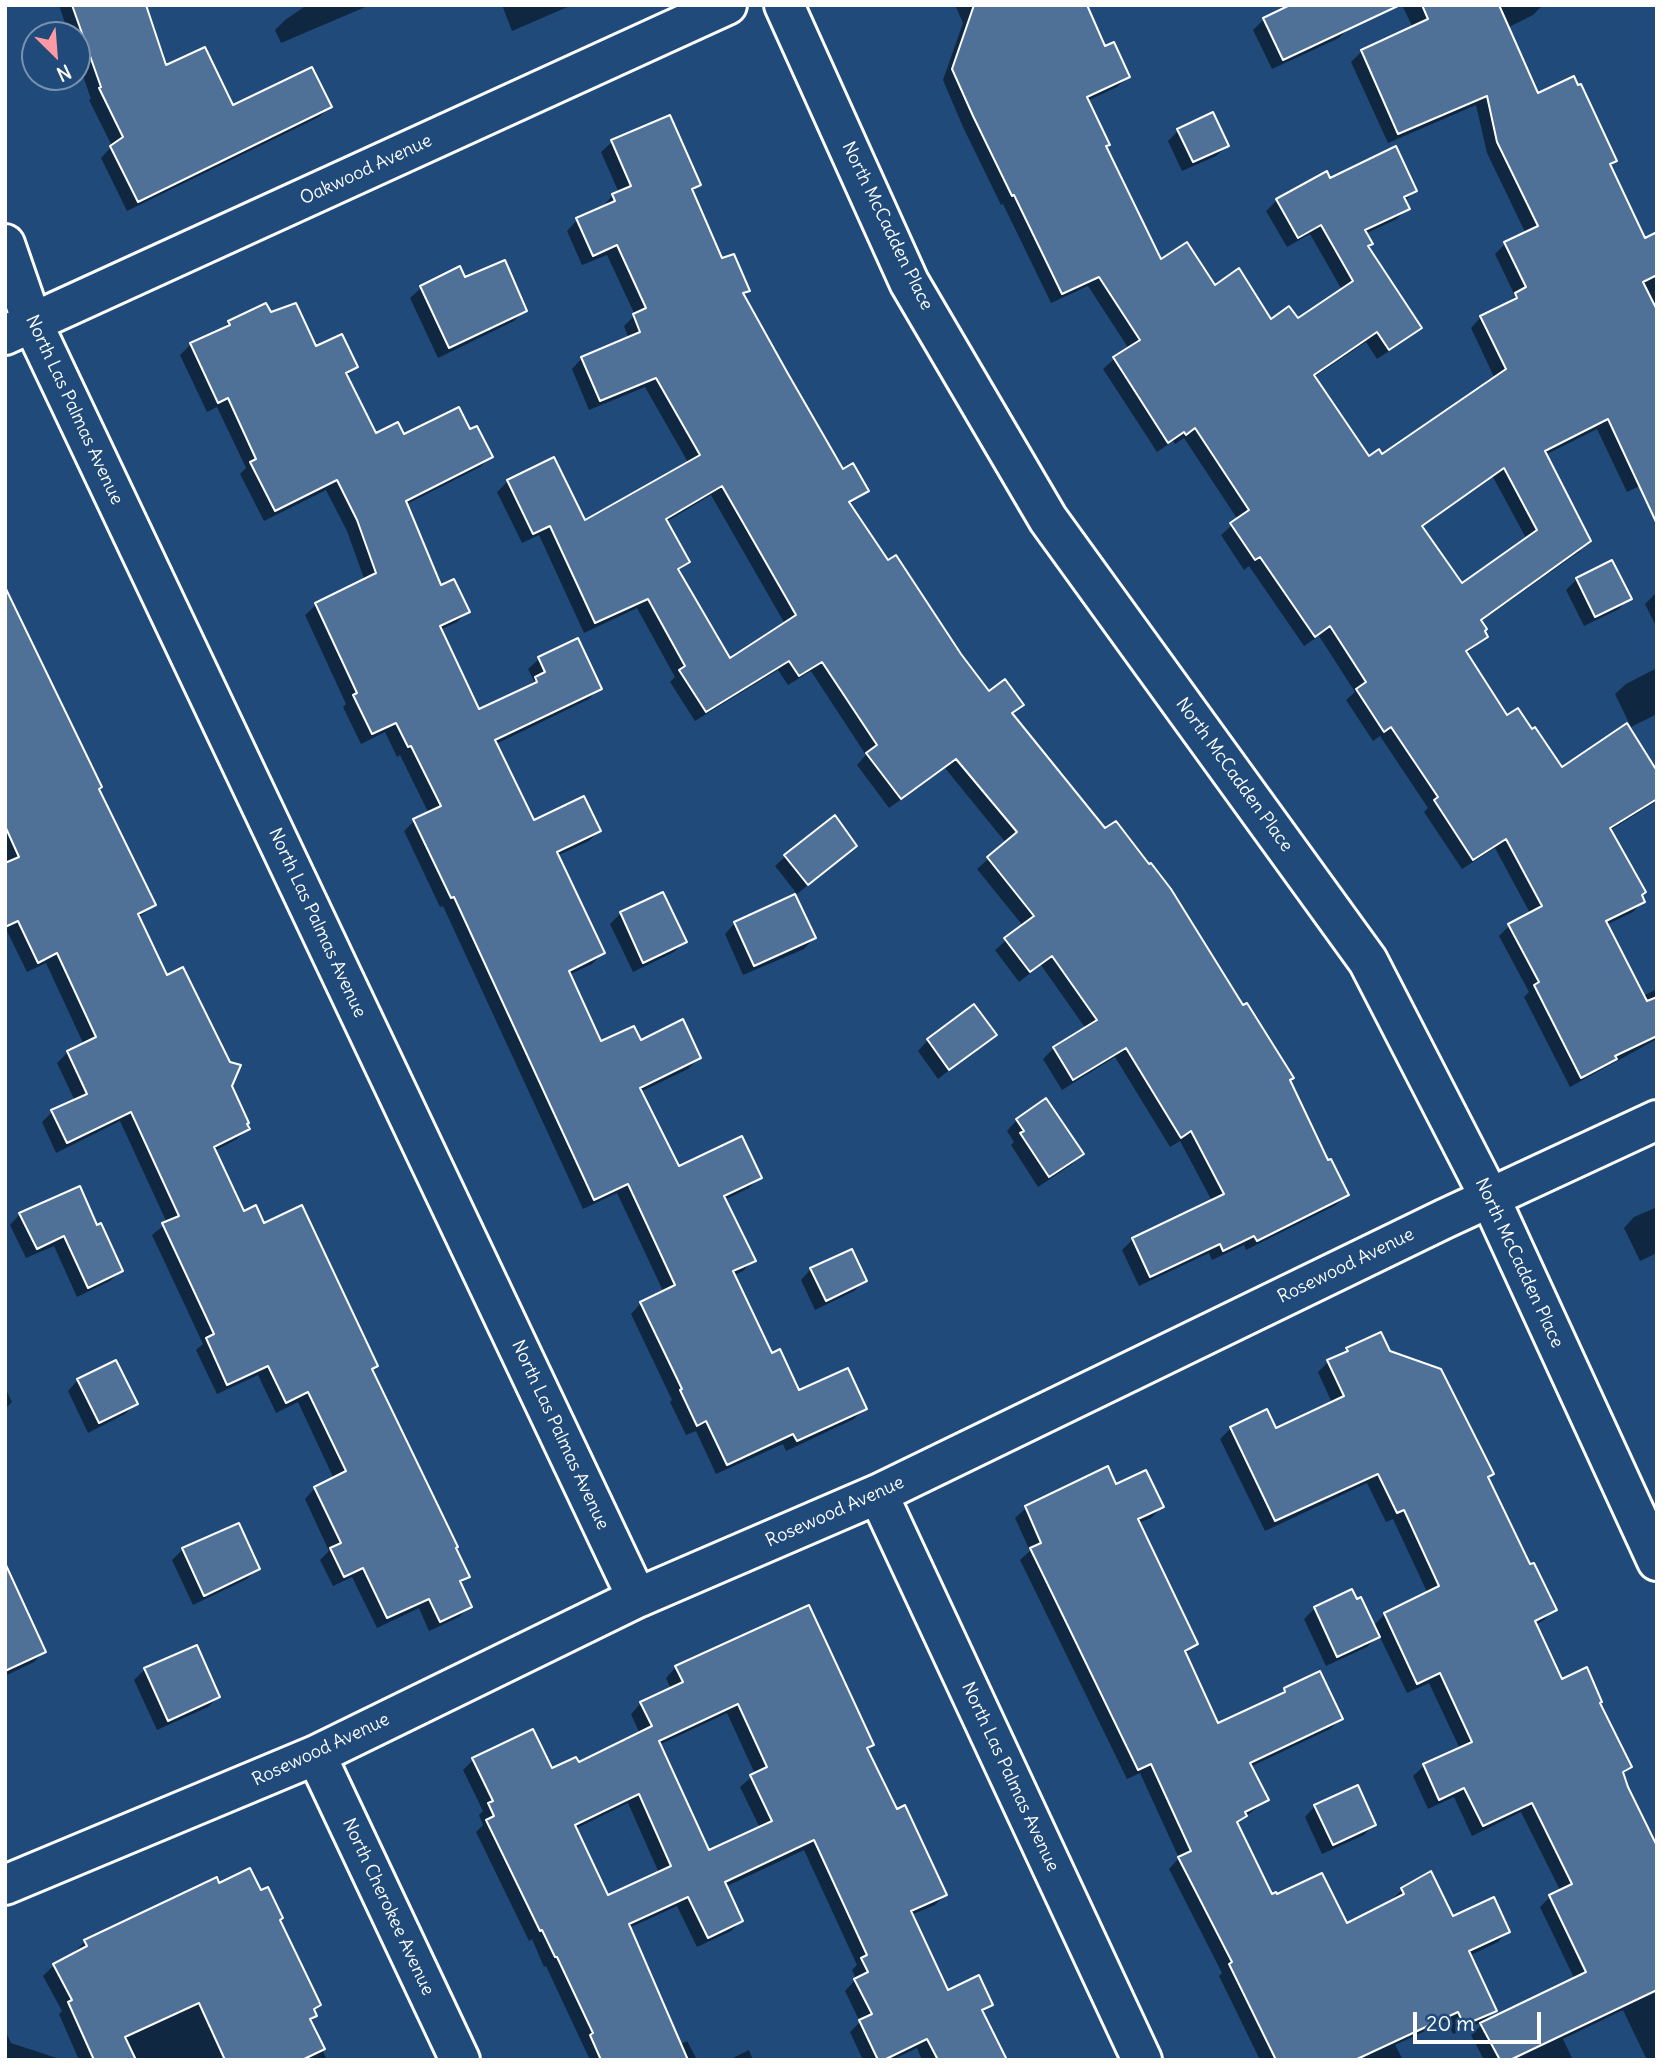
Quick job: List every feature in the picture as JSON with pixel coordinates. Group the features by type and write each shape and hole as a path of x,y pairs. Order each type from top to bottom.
{"street":[{"name":"Oakwood Avenue","path":"18,329 727,5"},
{"name":"North McCadden Place","path":"784,5 909,282 1048,519 1368,961 1490,1198 1657,1561"},
{"name":"North Las Palmas Avenue","path":"5,244 18,329 637,1598"},
{"name":"Rosewood Avenue","path":"5,1885 316,1755 637,1598 878,1494 1657,1120"},
{"name":"North Las Palmas Avenue","path":"878,1494 1142,2060"},
{"name":"North Cherokee Avenue","path":"316,1755 460,2060"}],"building":[{"path":"72,5 146,5 166,65 205,47 233,105 312,67 332,107 138,202 110,146 123,137 99,88 101,87 91,59 91,21 78,21"},
{"path":"974,5 1087,5 1105,46 1114,42 1130,77 1087,97 1110,145 1106,146 1161,259 1187,242 1215,285 1239,268 1271,319 1289,306 1298,318 1353,281 1321,225 1298,238 1276,199 1327,171 1330,178 1396,146 1417,191 1404,197 1410,209 1365,230 1373,244 1368,246 1422,328 1389,350 1377,332 1314,375 1369,456 1379,449 1382,454 1506,369 1480,316 1517,298 1515,293 1526,287 1504,242 1538,226 1497,142 1487,96 1398,134 1361,50 1428,19 1422,5 1499,5 1538,93 1574,76 1578,85 1581,84 1617,161 1610,164 1645,238 1657,232 1657,275 1643,282 1657,310 1657,524 1608,419 1545,451 1591,541 1481,620 1487,629 1485,631 1488,637 1466,651 1507,715 1518,708 1532,729 1535,727 1562,767 1627,723 1657,771 1657,799 1610,828 1646,892 1642,895 1645,902 1606,921 1647,1001 1657,997 1657,1036 1615,1056 1617,1059 1581,1078 1534,985 1539,982 1508,924 1542,906 1506,839 1473,860 1434,800 1438,797 1391,727 1384,732 1356,689 1366,682 1330,626 1315,637 1260,557 1255,560 1230,523 1249,510 1195,428 1168,443 1113,357 1140,340 1099,277 1062,294 952,69","holes":["1504,468 1537,530 1462,583 1422,526"]},
{"path":"1290,5 1400,5 1283,60 1263,18"},
{"path":"1213,112 1229,146 1193,162 1177,129"},
{"path":"670,115 701,185 692,189 722,258 734,254 750,291 743,293 787,372 843,469 853,463 869,491 849,502 888,560 896,555 961,654 989,691 1005,679 1024,705 1012,713 1105,828 1116,821 1171,889 1243,1005 1247,1003 1294,1078 1290,1080 1328,1160 1331,1159 1349,1195 1257,1241 1254,1236 1223,1251 1220,1244 1150,1277 1132,1238 1224,1194 1191,1131 1181,1138 1126,1048 1073,1080 1053,1047 1097,1020 1052,956 1030,972 1004,938 1034,916 987,857 1017,832 956,759 901,799 866,753 877,745 822,662 799,676 789,661 706,712 679,670 685,666 648,599 595,623 550,526 533,534 507,480 554,457 585,520 700,455 656,378 600,401 581,357 640,332 633,314 646,308 617,245 593,256 576,218 615,201 612,194 631,186 611,140","holes":["722,486 796,615 730,658 678,569 690,562 666,519"]},
{"path":"505,260 527,311 449,348 420,286 460,266 465,277"},
{"path":"266,303 271,312 296,303 316,346 342,334 358,367 346,373 376,433 398,422 404,434 459,407 470,429 477,426 493,457 406,501 441,585 454,579 470,612 440,626 479,709 537,682 535,677 545,672 538,657 578,638 602,689 495,740 534,820 584,796 601,831 557,852 605,953 569,971 601,1041 634,1026 641,1040 683,1019 701,1058 640,1088 679,1166 742,1136 762,1178 724,1196 756,1261 733,1271 772,1353 780,1349 799,1390 848,1368 867,1409 797,1441 793,1434 727,1465 706,1421 697,1426 640,1302 675,1285 628,1184 594,1200 454,897 451,898 413,819 441,806 411,746 408,747 396,723 372,734 353,695 357,693 315,603 376,573 357,520 337,480 275,511 250,462 256,459 228,398 218,403 190,343 230,325 228,321"},
{"path":"1612,560 1632,599 1595,617 1576,578"},
{"path":"5,587 156,905 138,914 167,975 183,967 230,1062 241,1065 232,1086 250,1129 214,1147 244,1211 256,1205 264,1223 302,1205 378,1366 372,1369 458,1547 456,1548 470,1577 460,1581 472,1607 440,1622 429,1599 387,1618 363,1568 344,1577 330,1548 341,1543 314,1487 346,1471 308,1392 286,1403 268,1366 227,1385 206,1338 214,1334 162,1223 179,1216 131,1112 67,1143 51,1110 87,1094 67,1051 96,1037 57,953 38,963 18,921 5,927 5,863 19,857 5,826"},
{"path":"835,815 857,846 808,885 784,855"},
{"path":"663,892 687,942 643,963 620,912"},
{"path":"795,894 816,938 754,966 734,922"},
{"path":"974,1004 997,1035 949,1070 927,1039"},
{"path":"1046,1098 1084,1154 1049,1177 1020,1133 1024,1131 1016,1119"},
{"path":"80,1186 97,1225 101,1223 123,1271 88,1288 64,1236 37,1249 19,1213"},
{"path":"852,1249 867,1281 826,1301 810,1268"},
{"path":"1381,1332 1390,1351 1441,1369 1494,1474 1488,1477 1530,1564 1534,1563 1557,1610 1535,1621 1562,1679 1587,1667 1602,1702 1600,1703 1632,1767 1623,1772 1628,1787 1657,1846 1657,1990 1510,2060 1500,2060 1480,2023 1586,1972 1549,1895 1572,1884 1532,1803 1483,1826 1464,1788 1439,1800 1423,1764 1472,1742 1440,1673 1417,1684 1384,1613 1439,1586 1404,1510 1397,1513 1378,1474 1275,1521 1230,1427 1267,1409 1276,1428 1344,1396 1327,1360"},
{"path":"116,1360 138,1404 99,1423 77,1379"},
{"path":"1108,1466 1116,1484 1146,1470 1164,1507 1138,1519 1198,1644 1185,1651 1218,1723 1285,1692 1284,1688 1320,1671 1343,1719 1250,1763 1269,1800 1245,1812 1247,1816 1237,1822 1272,1894 1322,1873 1347,1923 1404,1894 1401,1888 1431,1871 1453,1916 1494,1897 1510,1932 1469,1951 1497,2011 1464,2025 1458,2012 1355,2060 1276,2060 1229,1964 1232,1962 1178,1857 1191,1851 1151,1764 1138,1770 1030,1548 1041,1543 1025,1506"},
{"path":"239,1523 260,1569 204,1596 182,1548"},
{"path":"5,1563 46,1652 5,1671"},
{"path":"1352,1589 1357,1599 1361,1597 1380,1637 1337,1657 1314,1607"},
{"path":"809,1605 874,1745 867,1748 897,1809 905,1805 947,1895 911,1911 948,1990 979,1975 993,2005 982,2010 1007,2060 938,2060 927,2039 884,2060 878,2060 859,2020 872,2014 854,1979 868,1972 861,1958 867,1955 814,1840 725,1882 743,1921 708,1938 688,1897 629,1924 688,2060 601,2060 590,2035 593,2033 557,1957 542,1930 540,1931 486,1820 494,1816 488,1803 493,1801 472,1758 533,1729 552,1768 576,1757 579,1762 652,1726 640,1702 683,1682 675,1666","holes":["738,1704 767,1767 750,1775 772,1821 709,1850 659,1741","639,1794 671,1866 608,1895 575,1825"]},
{"path":"197,1645 220,1697 168,1721 144,1668"},
{"path":"1358,1785 1376,1825 1333,1845 1314,1805"},
{"path":"250,1868 261,1890 268,1887 283,1918 280,1920 321,2005 314,2009 317,2016 310,2019 325,2049 302,2060 225,2060 199,2003 125,2037 136,2060 94,2060 68,2002 72,2000 53,1964 87,1946 84,1940 217,1877 219,1883"}]}
